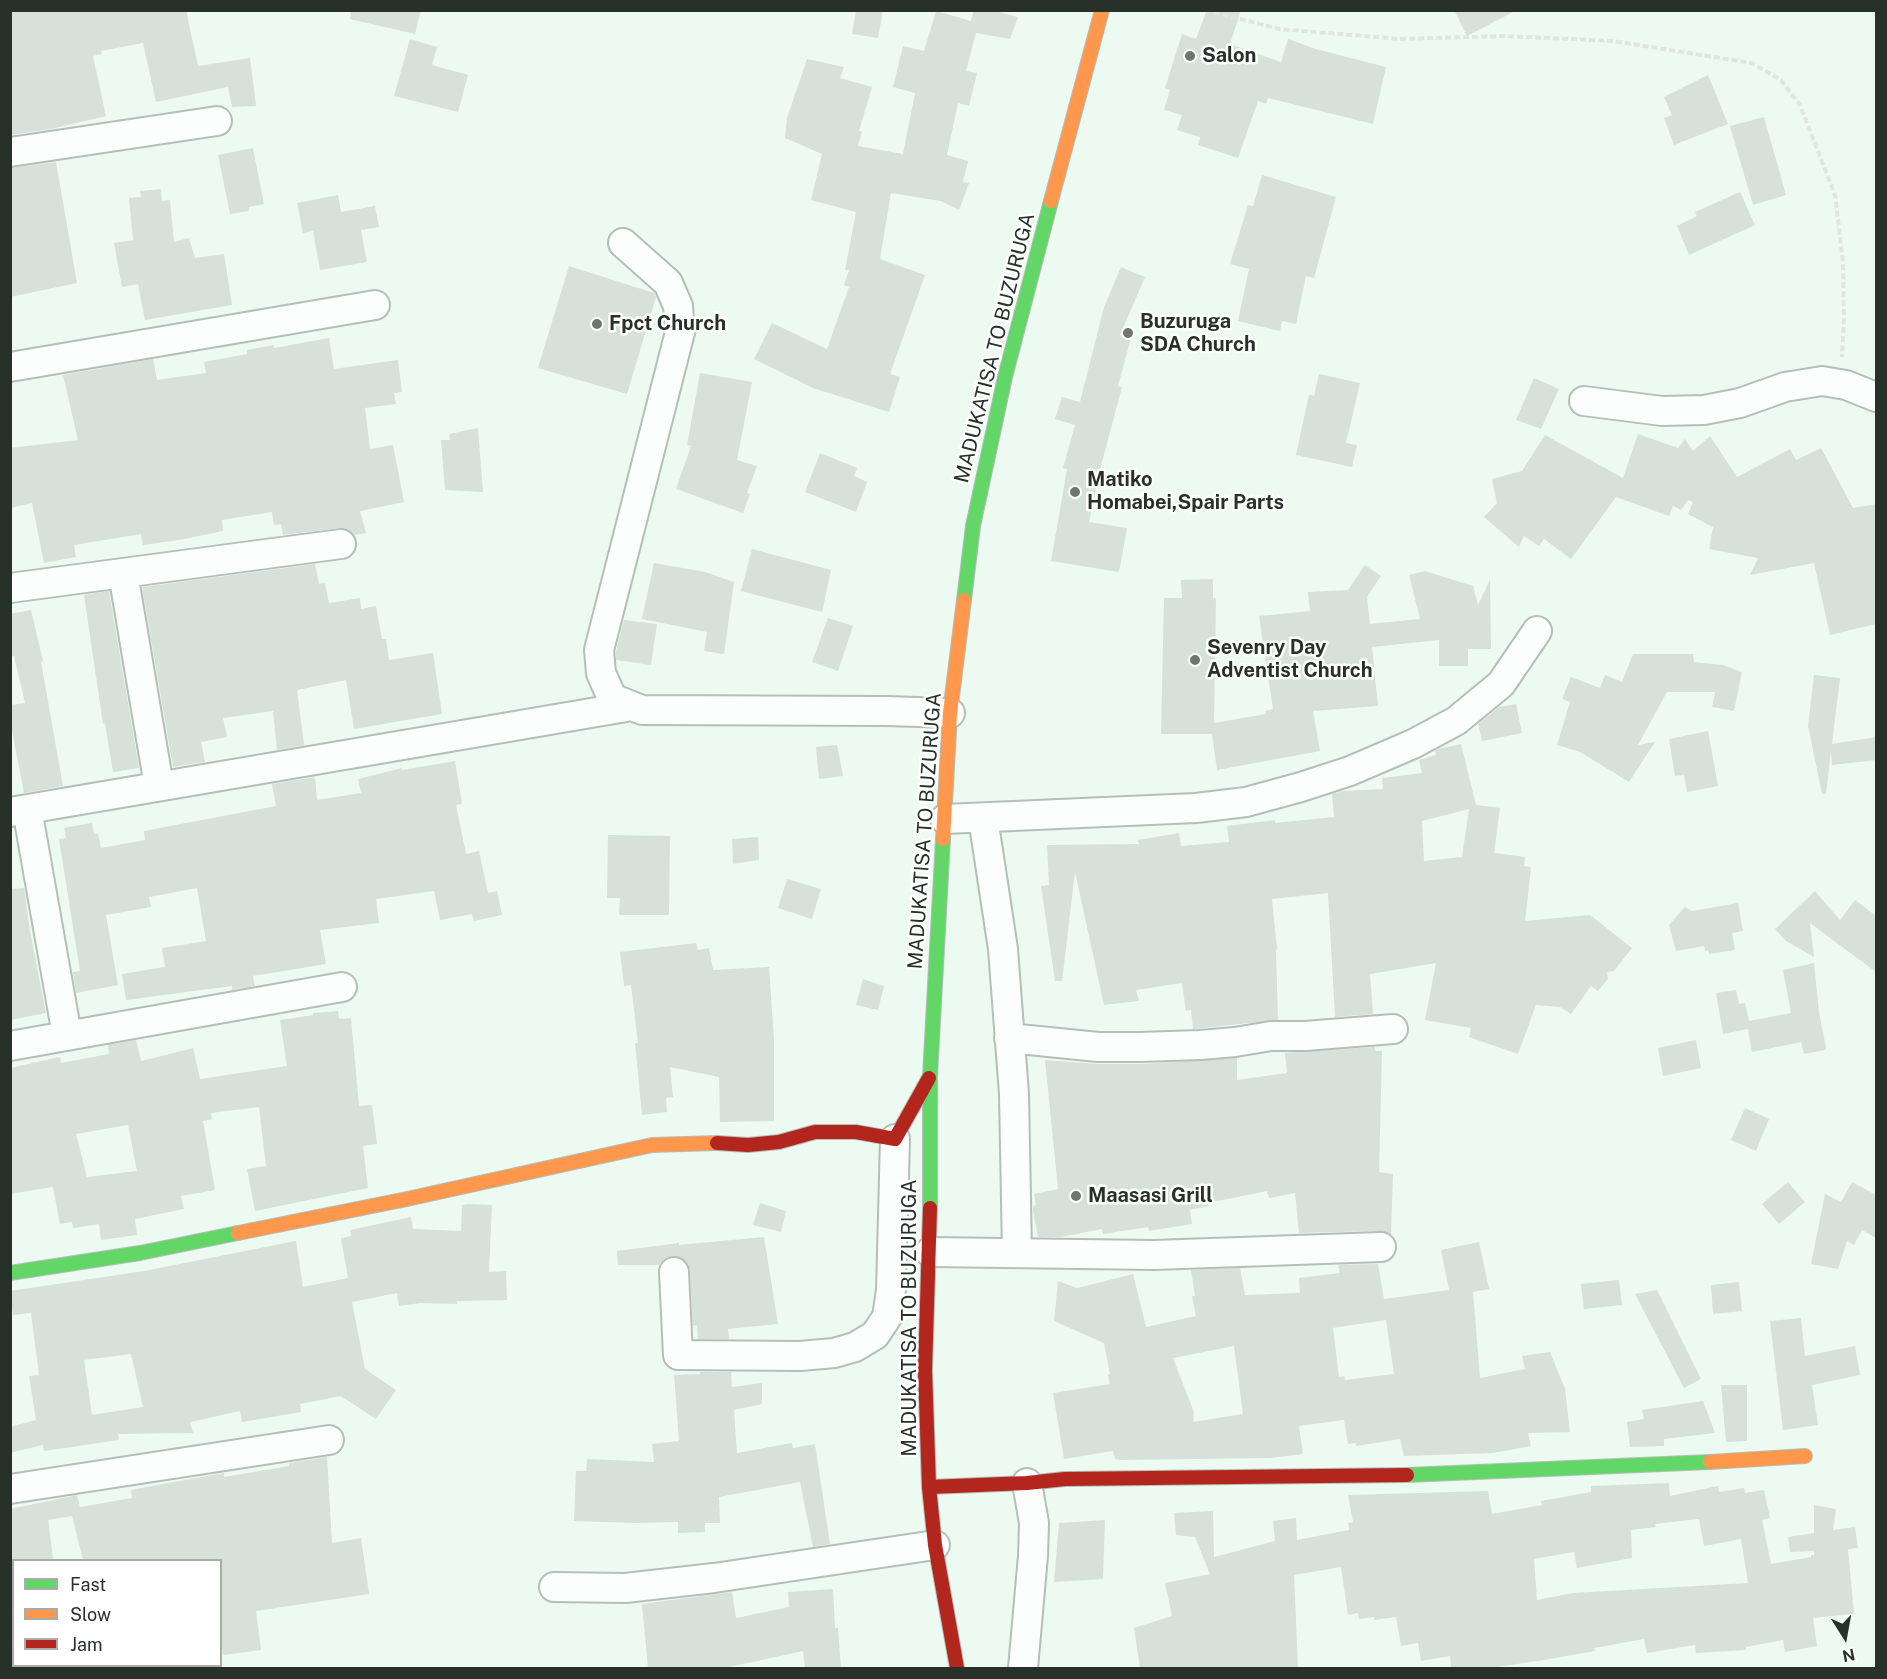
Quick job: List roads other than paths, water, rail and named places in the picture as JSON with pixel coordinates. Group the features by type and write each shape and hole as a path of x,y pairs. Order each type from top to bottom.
{"street":[{"name":"MADUKATISA TO BUZURUGA","path":"957,1668 935,1545 929,1486 925,1370 930,1252 930,1076 950,713 973,526 1005,377 1102,10"},
{"path":"10,152 217,121"},
{"path":"623,243 668,283 678,306 680,333 599,650 601,673 612,698 642,710 950,713"},
{"path":"10,367 375,305"},
{"path":"1584,401 1662,411 1704,410 1740,403 1785,387 1822,381 1846,385 1876,397"},
{"path":"10,588 340,544"},
{"path":"123,573 159,786"},
{"path":"945,819 1196,808 1246,802 1350,771 1413,744 1456,721 1500,684 1537,631"},
{"path":"67,1035 19,810 632,706"},
{"path":"983,818 1003,949 1014,1094 1017,1253"},
{"path":"10,1046 342,987"},
{"path":"1009,1038 1098,1047 1140,1047 1200,1045 1272,1036 1305,1036 1393,1029"},
{"path":"674,1272 678,1355 800,1356 834,1353 855,1347 875,1335 887,1317 891,1290 895,1138 930,1076"},
{"path":"10,1273 152,1251 407,1199 430,1192 652,1145 709,1143 748,1145 778,1142 815,1132 856,1132 895,1138"},
{"path":"930,1252 1154,1255 1381,1248"},
{"path":"10,1489 329,1440"},
{"path":"929,1486 1027,1483 1065,1479 1416,1475 1699,1463 1805,1456"},
{"path":"1023,1668 1034,1523 1027,1483"},
{"path":"554,1587 625,1588 692,1581 935,1545"}],"place":[{"name":"Salon","path":"1190,56"},
{"name":"Fpct Church","path":"597,324"},
{"name":"Buzuruga SDA Church","path":"1128,333"},
{"name":"Matiko Homabei,Spair Parts","path":"1075,492"},
{"name":"Sevenry Day Adventist Church","path":"1195,660"},
{"name":"Maasasi Grill","path":"1076,1196"}]}
